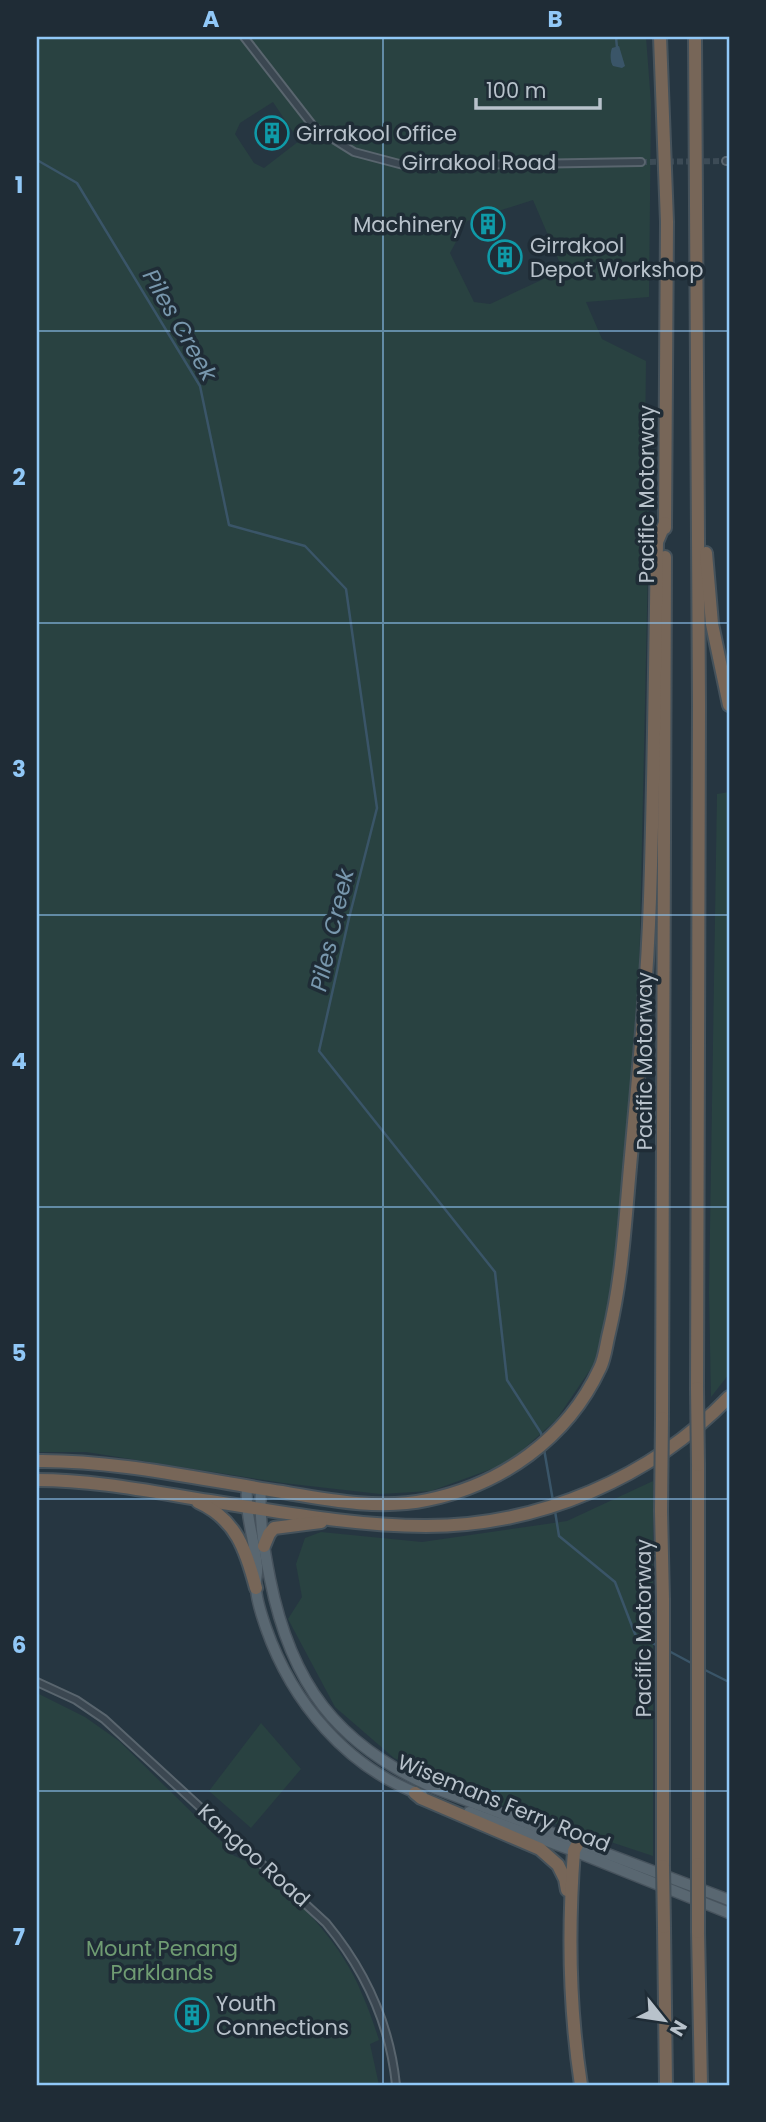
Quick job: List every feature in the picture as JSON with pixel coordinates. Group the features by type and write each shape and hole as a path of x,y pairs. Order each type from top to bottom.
{"highway":[{"name":"Pacific Motorway","path":"660,37 667,222 661,1511 666,2085"},
{"path":"695,37 699,545 697,1716 701,2085"},
{"path":"37,1461 86,1463 320,1498 400,1504 426,1501 481,1485 514,1468 562,1424 583,1397 601,1366 618,1294 648,952 657,542 665,523"},
{"path":"699,545 706,551 712,624 729,705"},
{"path":"37,1479 86,1482 345,1521 427,1526 507,1517 537,1510 604,1487 641,1467 672,1446 729,1396"},
{"path":"181,1496 208,1506 229,1523 245,1550 256,1588"},
{"path":"264,1546 274,1528 345,1521"},
{"path":"415,1793 549,1855 565,1879 567,1908 570,1911"},
{"path":"576,1847 570,1911 571,1997 581,2085"}],"main road":[{"name":"Wisemans Ferry Road","path":"247,1487 245,1506 257,1567 256,1588 263,1619 279,1661 311,1712 341,1745 366,1765 415,1793 729,1900"},
{"name":"Wisemans Ferry Road","path":"261,1489 264,1546 286,1642 306,1684 349,1736 372,1755 415,1780 729,1913"}],"street":[{"name":"Girrakool Road","path":"244,37 314,127 354,152 407,166 641,162"},
{"name":"Kangoo Road","path":"37,1682 76,1700 104,1719 326,1923 360,1971 378,2010 393,2060 396,2085"}],"green space":[{"path":"37,37 646,37 651,103 649,297 586,302 602,339 646,361 645,447 649,520 639,980 613,1290 594,1364 556,1420 508,1463 431,1491 380,1494 283,1483 86,1452 37,1452","holes":["273,102 299,141 264,168 254,163 235,134 240,123","533,200 563,270 490,304 474,302 450,253 467,221"]},
{"path":"729,792 729,1374 711,1397 709,1293 717,794"},
{"path":"653,1481 653,1856 478,1798 394,1758 335,1707 288,1619 302,1597 296,1564 305,1538 321,1532 422,1542 567,1521"},
{"name":"Mount Penang Parklands","path":"37,1693 85,1717 119,1741 224,1844 222,1848 264,1871 293,1897 320,1927 354,1976 369,2011 379,2040 370,2044 379,2085 37,2085"},
{"path":"261,1723 301,1769 251,1828 209,1791"}],"water":[{"path":"619,46 625,66 622,68 613,66 611,60 612,48"}],"waterway":[{"path":"616,37 617,48"},
{"name":"Piles Creek","path":"37,160 77,183 200,386 229,525 305,546 346,589 377,808 319,1051 495,1272 507,1380 541,1433 542,1439"},
{"name":"Piles Creek","path":"544,1449 553,1501"},
{"name":"Piles Creek","path":"555,1511 559,1536 615,1582 635,1634 658,1646"},
{"name":"Piles Creek","path":"667,1650 695,1665"},
{"name":"Piles Creek","path":"701,1668 729,1682"}],"tunnel":[{"path":"641,162 726,161"}],"place":[{"name":"Girrakool Office","path":"272,133"},
{"name":"Machinery","path":"488,224"},
{"name":"Girrakool Depot Workshop","path":"505,257"},
{"name":"Youth Connections","path":"192,2015"}]}
